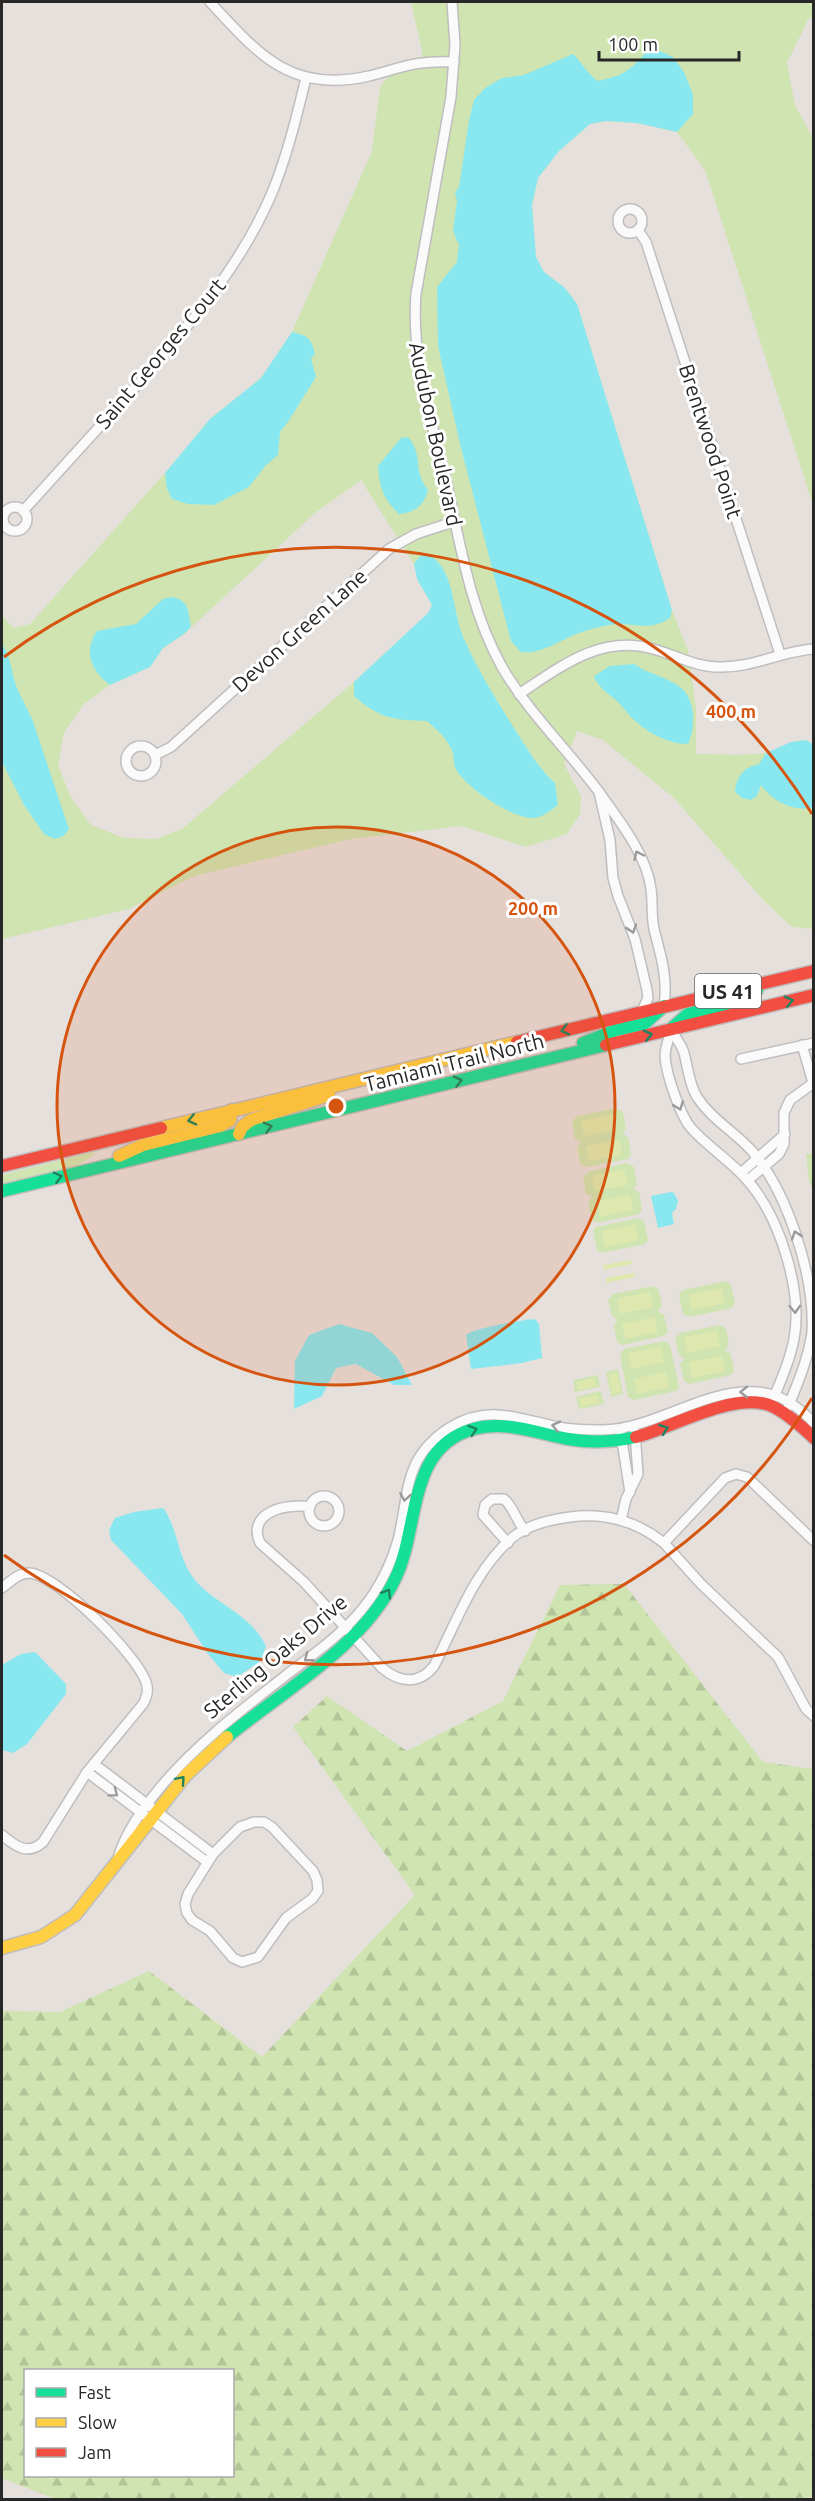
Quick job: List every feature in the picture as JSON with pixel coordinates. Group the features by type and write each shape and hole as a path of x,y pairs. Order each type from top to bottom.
{"main road":[{"name":"US 41","path":"642,1011 813,970"},
{"path":"671,1030 688,1014 727,1004 787,977"},
{"name":"US 41","path":"671,1030 813,995"},
{"path":"537,1062 616,1030 644,1024 664,1006"},
{"name":"Tamiami Trail North","path":"2,1166 642,1011"},
{"name":"Tamiami Trail North","path":"2,1191 671,1030"},
{"path":"239,1134 242,1127 251,1120 297,1107 375,1076"},
{"path":"93,1168 143,1145 220,1126 230,1120 232,1110"},
{"name":"Sterling Oaks Drive","path":"2,1948 32,1942 71,1919 92,1897 118,1858 132,1846 149,1812 193,1767 348,1631 371,1616 396,1576 408,1543 420,1478 427,1464 458,1436 473,1430 499,1425 588,1441 676,1425 723,1405 772,1400 788,1408 813,1438"}],"street":[{"path":"210,2 254,50 306,78 348,80 413,63 454,62"},
{"name":"Audubon Boulevard","path":"452,2 454,62 452,97 420,269 414,319 420,375 453,522 480,620 496,655 519,694 599,792 628,833 647,874 651,889 650,911 667,984 664,1006"},
{"name":"Saint Georges Court","path":"23,511 185,331 226,277 274,188 292,134 306,78"},
{"name":"Brentwood Point","path":"638,230 646,242 780,654"},
{"name":"Devon Green Lane","path":"155,755 171,747 389,549 416,534 453,522"},
{"path":"519,694 572,659 611,646 645,647 691,663 719,667 752,664 780,654 813,649"},
{"name":"Audubon Boulevard","path":"599,792 610,840 613,878 635,939 647,990 648,998 642,1011"},
{"path":"671,1030 684,1051 695,1095 704,1107 765,1167 778,1188 791,1220 809,1279 812,1331 805,1362 788,1408"},
{"path":"671,1030 665,1055 682,1115 700,1137 744,1176 772,1220 794,1288 796,1316 794,1338 788,1361 772,1400"},
{"path":"741,1059 813,1043"},
{"path":"744,1176 765,1167 779,1154 784,1144 784,1113 790,1100 813,1085 802,1045"},
{"path":"744,1176 757,1158 785,1134"},
{"name":"Sterling Oaks Drive","path":"788,1408 813,1423"},
{"path":"621,1520 638,1474 635,1432"},
{"path":"621,1434 630,1492"},
{"path":"664,1543 725,1478 736,1474 747,1477 813,1541"},
{"path":"508,1543 483,1515 485,1505 492,1498 504,1499 512,1506 516,1520 525,1531"},
{"path":"310,1508 294,1506 267,1513 260,1520 257,1537 264,1547 304,1582 390,1675 406,1680 423,1677 434,1666 487,1565 515,1536 547,1522 573,1517 598,1516 621,1520 648,1531 664,1543 701,1584 778,1657 806,1709 813,1716"},
{"path":"2,1588 24,1574 39,1575 104,1626 123,1647 144,1677 148,1690 143,1704 87,1772 47,1836 38,1846 23,1849 2,1835"},
{"path":"94,1764 149,1812 210,1858"},
{"path":"87,1772 149,1812"},
{"path":"264,1822 272,1827 313,1871 318,1880 318,1891 312,1899 286,1918 258,1957 242,1962 233,1958 210,1931 192,1920 185,1909 188,1894 210,1858 243,1825 264,1822"}],"green space":[{"path":"411,2 813,2 813,16 808,20 787,63 795,105 813,138 813,505 705,170 677,132 637,123 606,121 590,124 559,151 538,178 532,205 536,257 544,272 565,288 577,304 672,610 688,651 696,708 696,754 756,754 770,752 794,742 806,741 813,744 813,929 792,927 765,902 674,798 603,740 577,731 564,764 581,796 580,814 567,834 526,847 461,826 351,839 194,876 129,909 2,939 2,616 14,628 30,624 165,473 210,419 261,378 292,332 372,151 380,87 391,73 421,67 422,51","holes":["361,480 414,564 417,579 432,605 428,614 354,682 182,829 156,839 124,838 91,825 71,798 58,765 64,732 84,704 110,685 150,667 163,648 184,634 315,513"]},
{"path":"616,1108 623,1112 626,1129 622,1134 628,1137 631,1154 628,1159 586,1167 581,1165 577,1148 581,1142 575,1139 572,1122 577,1116"},
{"path":"613,1114 616,1130 584,1136 581,1121"},
{"path":"619,1140 622,1155 589,1161 586,1146"},
{"path":"94,1152 94,1155 76,1166 2,1184 2,1175"},
{"path":"814,1153 813,1191 809,1181 806,1154"},
{"path":"627,1163 634,1167 637,1184 633,1189 639,1192 642,1209 639,1214 597,1223 592,1220 588,1203 592,1197 586,1194 583,1177 588,1172"},
{"path":"624,1169 628,1185 595,1191 592,1176"},
{"path":"630,1195 633,1210 600,1217 597,1201"},
{"path":"639,1218 644,1221 648,1240 645,1244 602,1253 597,1251 593,1230 596,1227"},
{"path":"635,1224 638,1240 605,1247 602,1231"},
{"path":"631,1260 632,1264 604,1270 603,1265"},
{"path":"634,1273 635,1277 606,1283 606,1278"},
{"path":"726,1281 731,1285 735,1303 732,1308 689,1317 683,1314 679,1295 683,1290"},
{"path":"653,1286 659,1290 662,1306 658,1311 664,1315 668,1332 664,1336 622,1345 617,1342 614,1325 617,1320 612,1316 608,1300 613,1294"},
{"path":"721,1288 725,1303 692,1310 688,1295"},
{"path":"650,1292 653,1307 620,1314 617,1299"},
{"path":"655,1317 658,1332 625,1339 622,1324"},
{"path":"720,1325 726,1329 729,1345 725,1350 731,1354 734,1371 731,1375 689,1384 684,1381 680,1364 684,1359 679,1355 675,1338 680,1333"},
{"path":"717,1331 720,1346 687,1353 684,1337"},
{"path":"664,1341 670,1345 679,1387 676,1391 634,1400 628,1397 620,1355 624,1349"},
{"path":"661,1347 664,1362 631,1369 628,1353"},
{"path":"722,1356 725,1371 692,1378 689,1362"},
{"path":"618,1369 623,1394 611,1397 606,1372"},
{"path":"666,1372 669,1387 637,1394 634,1379"},
{"path":"617,1374 621,1392 612,1394 609,1375"},
{"path":"598,1375 600,1387 575,1392 573,1380"},
{"path":"594,1378 596,1386 578,1390 576,1382"},
{"path":"601,1391 604,1404 579,1409 576,1397"},
{"path":"598,1395 599,1403 581,1407 579,1398"},
{"path":"624,1584 763,1762 813,1769 813,2499 58,2500 2,2478 2,2011 60,2012 149,1971 262,2057 415,1895 293,1727 327,1696 407,1751 503,1701 560,1585"}],"water":[{"path":"660,51 673,57 684,72 693,95 693,114 677,132 637,123 606,121 590,124 559,151 538,178 532,205 536,257 544,272 565,288 577,304 672,610 670,618 650,626 617,624 605,626 577,634 538,651 521,652 511,641 460,444 438,346 437,287 457,262 459,245 453,231 457,201 455,193 459,187 469,120 474,100 485,88 502,78 524,75 573,54 598,81 625,72 646,52"},
{"path":"292,332 305,336 310,341 315,354 311,359 316,377 280,432 278,455 265,466 249,487 214,505 188,504 172,499 167,489 165,473 210,419 261,378"},
{"path":"408,437 415,449 422,480 428,490 418,507 410,512 399,514 383,493 378,466 401,438"},
{"path":"430,555 445,572 464,639 483,676 531,755 555,783 558,805 541,816 534,818 515,814 492,802 471,786 456,769 453,753 448,744 427,721 388,717 363,704 354,696 354,682 428,613 432,605 417,579 414,564 420,556"},
{"path":"178,598 185,604 191,627 163,648 150,667 110,685 98,673 91,660 90,646 97,631 136,624 163,599"},
{"path":"2,643 8,655 16,686 33,721 69,829 64,836 54,839 44,834 24,805 2,762"},
{"path":"634,664 675,684 685,692 693,714 691,737 688,744 672,742 656,736 642,726 601,687 594,676 610,666"},
{"path":"806,740 813,744 813,808 805,809 784,804 772,797 761,785 757,796 751,800 742,798 735,792 737,781 742,773 749,767 759,764 766,753 791,742"},
{"path":"671,1192 678,1201 672,1213 674,1224 658,1228 651,1196"},
{"path":"535,1319 539,1324 542,1358 522,1363 471,1369 466,1335 488,1327"},
{"path":"339,1324 372,1333 397,1357 412,1385 394,1385 356,1364 336,1368 322,1396 294,1409 295,1361 309,1335"},
{"path":"163,1508 172,1524 189,1571 195,1580 203,1589 251,1625 266,1646 261,1661 237,1677 224,1673 208,1654 182,1614 111,1540 109,1530 115,1518 134,1512"},
{"path":"35,1652 66,1684 66,1694 27,1744 13,1753 2,1750 2,1665 21,1654"}],"traffic: fast":[{"path":"672,1028 688,1014 727,1004 757,990"},
{"path":"583,1043 616,1030 644,1024 664,1006"},
{"path":"2,1191 606,1045"},
{"path":"227,1737 343,1646 381,1603 403,1559 425,1471 436,1453 451,1439 473,1429 497,1426 521,1428 585,1441 610,1441 636,1437"}],"traffic: slow":[{"path":"161,1128 517,1042"},
{"path":"239,1134 242,1127 251,1120 329,1095"},
{"path":"119,1156 143,1145 220,1126 230,1120 232,1110"},
{"path":"2,1948 41,1937 75,1915 186,1775 227,1737"}],"traffic: jam":[{"path":"517,1042 814,971"},
{"path":"606,1045 814,995"},
{"path":"2,1166 161,1128"},
{"path":"636,1437 724,1406 759,1403 779,1410 814,1438"}]}
